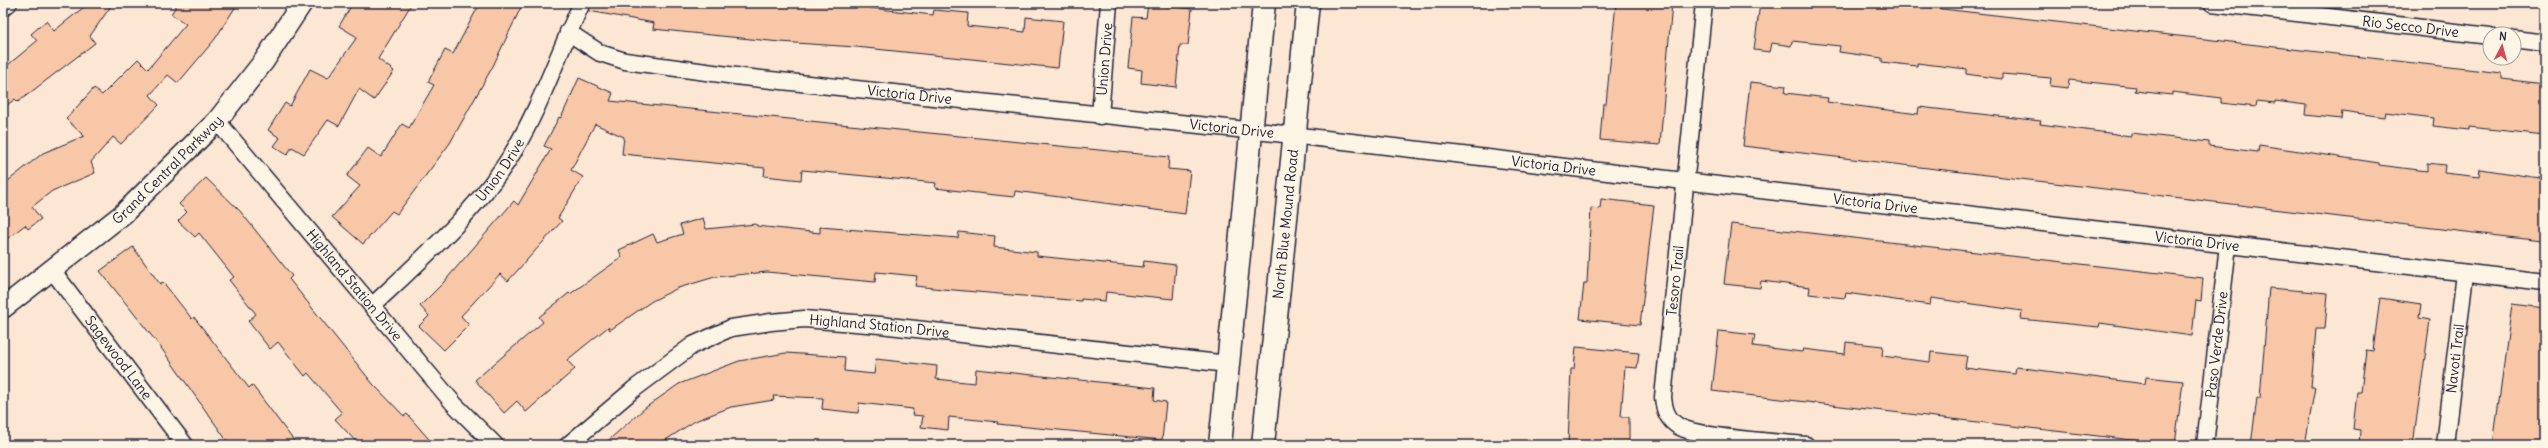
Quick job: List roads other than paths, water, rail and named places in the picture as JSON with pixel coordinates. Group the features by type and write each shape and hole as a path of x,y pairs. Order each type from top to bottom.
{"main road":[{"path":"1220,445 1264,3"},
{"name":"North Blue Mound Road","path":"1262,445 1296,135 1308,3"}],"street":[{"path":"3,8 9,3"},
{"name":"Grand Central Parkway","path":"3,308 123,214 217,121 264,61 302,3"},
{"name":"Union Drive","path":"373,305 444,238 488,185 515,149 538,104 568,32 582,3"},
{"name":"Union Drive","path":"1100,116 1109,3"},
{"name":"Tesoro Trail","path":"1704,3 1663,397 1664,409 1670,419 1688,431 1806,445"},
{"name":"Rio Secco Drive","path":"2212,3 2482,35"},
{"name":"Victoria Drive","path":"568,32 600,53 624,61 743,77 1100,116 1296,135 2545,282"},
{"path":"2522,40 2545,43"},
{"name":"Highland Station Drive","path":"217,121 373,305 454,404 495,445"},
{"name":"Paso Verde Drive","path":"2205,445 2228,245"},
{"name":"Sagewood Lane","path":"52,270 186,445"},
{"name":"Navoti Trail","path":"2445,445 2465,273"},
{"name":"Highland Station Drive","path":"568,445 634,389 694,345 731,328 771,322 804,318 872,324 1228,364"}]}
